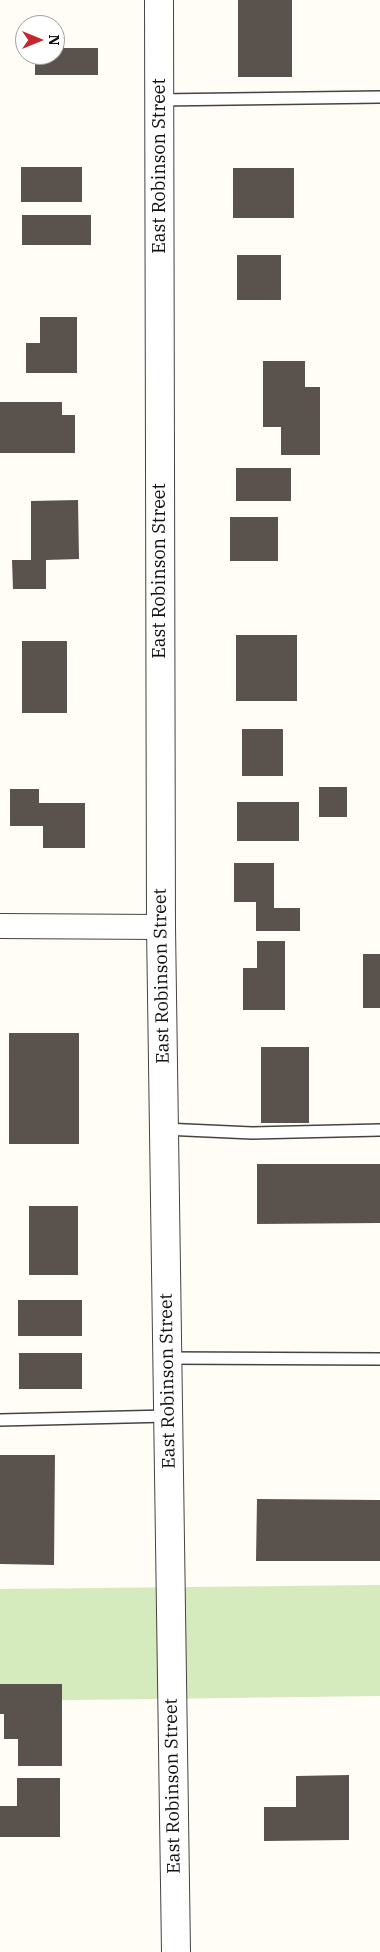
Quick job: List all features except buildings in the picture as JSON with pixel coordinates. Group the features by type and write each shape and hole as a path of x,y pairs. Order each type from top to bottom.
{"street":[{"name":"East Robinson Street","path":"159,0 161,927 176,1952"},
{"path":"0,926 161,927"}],"lane":[{"path":"159,100 380,97"},
{"path":"164,1128 252,1133 380,1130"},
{"path":"167,1358 380,1358"},
{"path":"0,1420 168,1416"}],"green space":[{"path":"380,1585 380,1696 0,1701 0,1589"}]}
